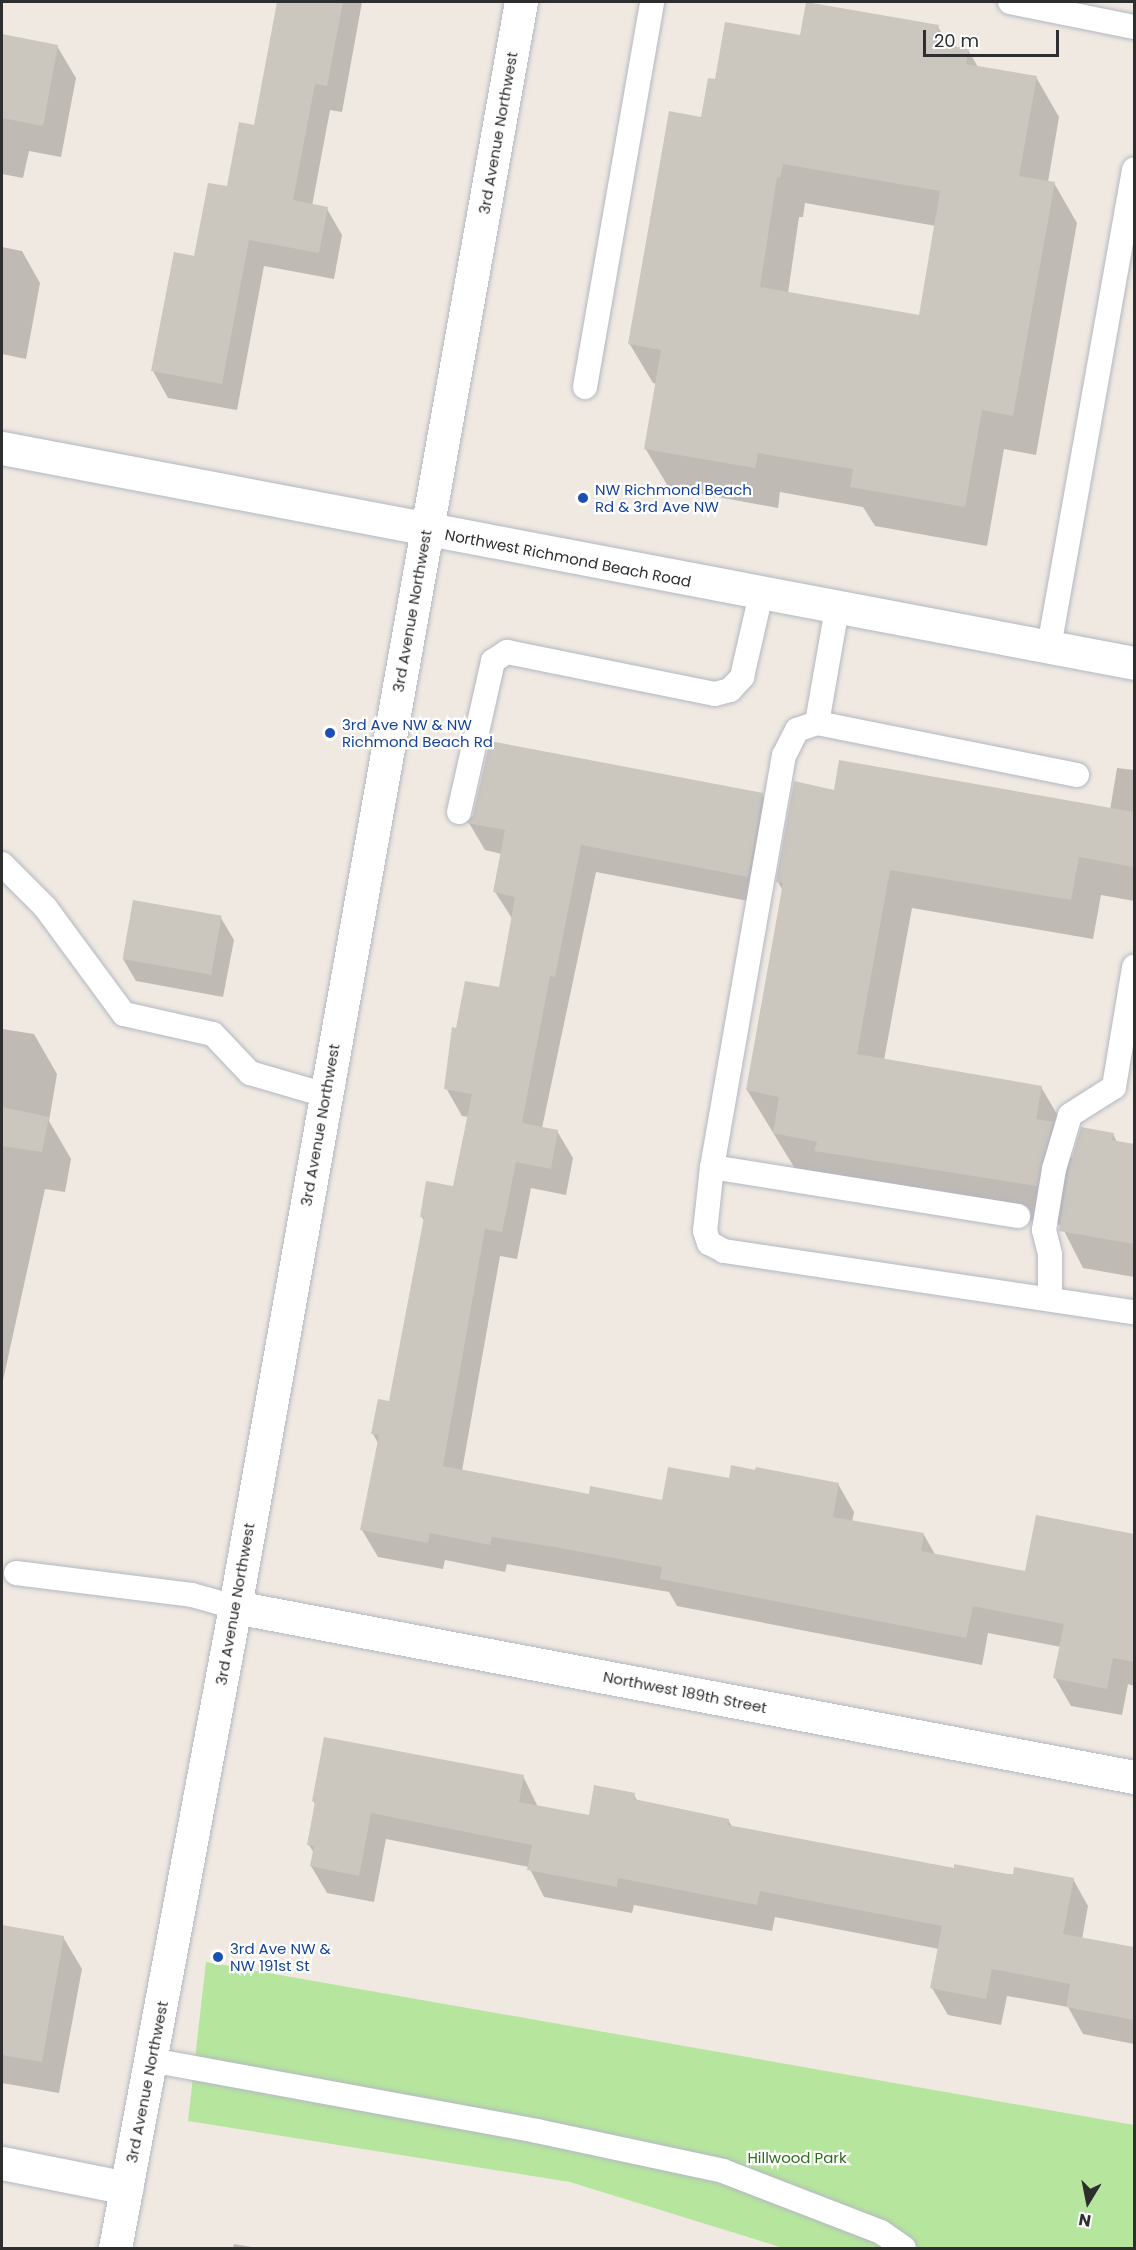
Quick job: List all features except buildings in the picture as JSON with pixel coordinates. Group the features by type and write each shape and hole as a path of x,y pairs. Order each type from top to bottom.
{"street":[{"name":"3rd Avenue Northwest","path":"116,2248 235,1607 521,2"},
{"name":"Northwest Richmond Beach Road","path":"2,448 426,531 1134,663"},
{"name":"Northwest 189th Street","path":"235,1607 1134,1777"},
{"path":"2,2163 127,2188"}],"lane":[{"path":"585,387 652,2"},
{"path":"1010,2 1134,27"},
{"path":"1049,647 1134,169"},
{"path":"459,812 493,661 507,652 716,694 730,690 742,677 761,594"},
{"path":"817,723 837,608"},
{"path":"1077,775 817,723 797,730 784,755 712,1167 705,1231 710,1243 724,1251 1134,1312"},
{"path":"2,864 45,907 124,1014 213,1034 250,1073 325,1095"},
{"path":"1050,1299 1050,1254 1044,1230 1054,1169 1070,1114 1114,1087 1134,968"},
{"path":"712,1167 1018,1216"},
{"path":"16,1573 192,1595 235,1607"},
{"path":"151,2060 525,2129 723,2170 881,2232 904,2248"}],"green space":[{"name":"Hillwood Park","path":"206,1962 1134,2125 1134,2248 783,2248 570,2182 188,2121"}],"place":[{"name":"NW Richmond Beach Rd & 3rd Ave NW","path":"583,498"},
{"name":"3rd Ave NW & NW Richmond Beach Rd","path":"330,733"},
{"name":"3rd Ave NW & NW 191st St","path":"218,1957"}]}
